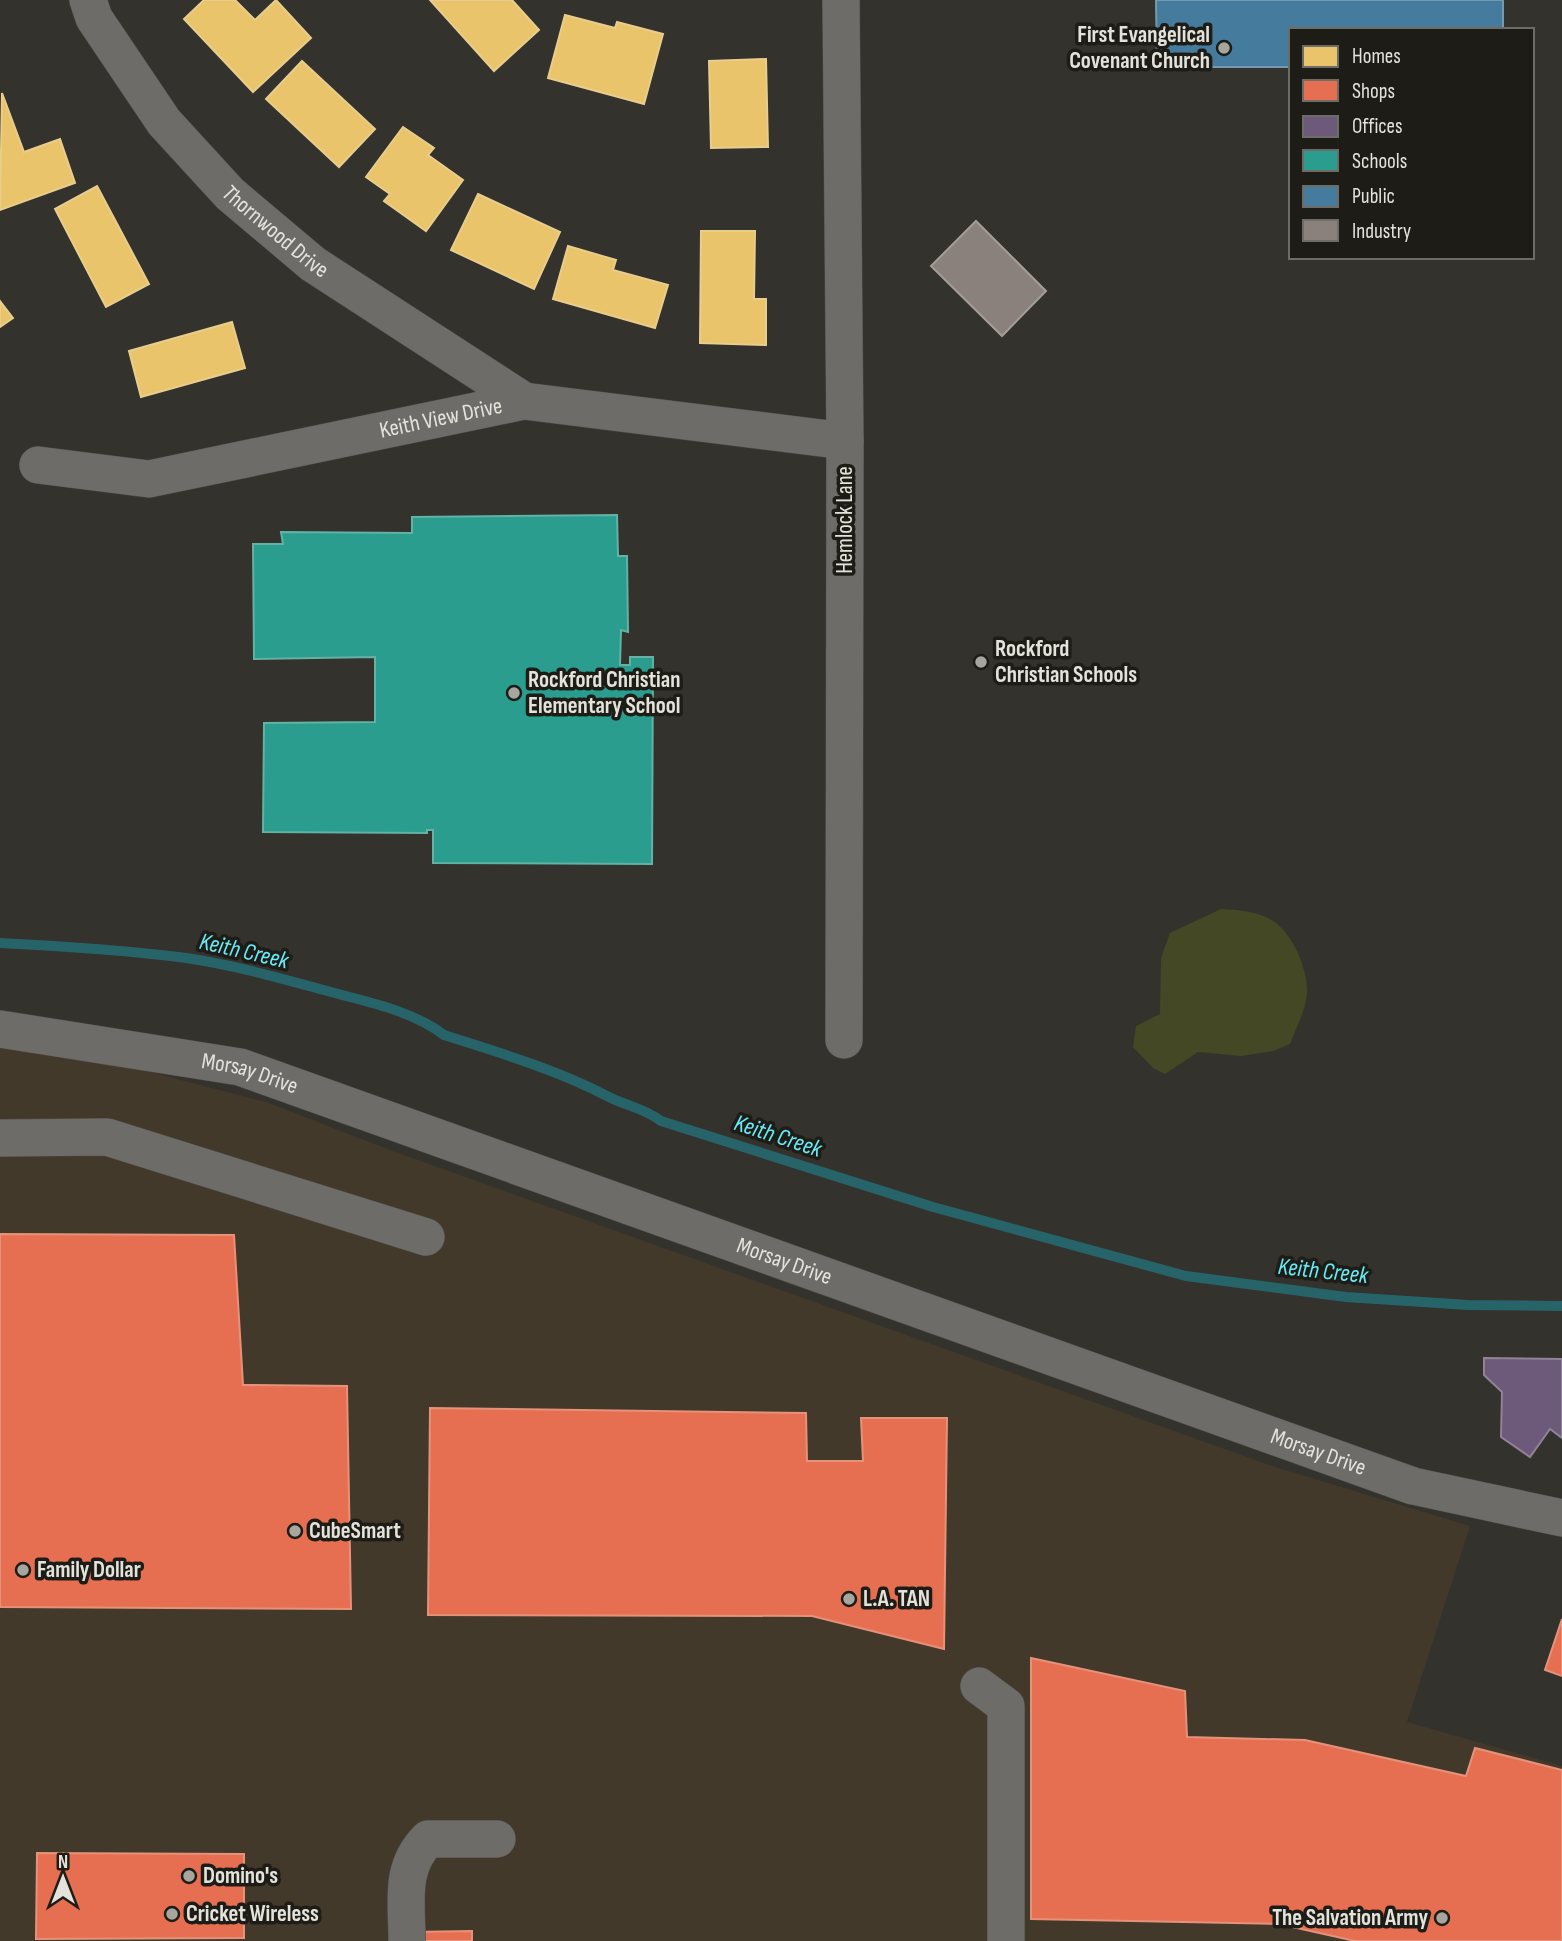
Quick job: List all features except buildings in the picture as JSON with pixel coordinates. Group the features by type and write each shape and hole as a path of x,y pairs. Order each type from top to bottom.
{"street":[{"name":"Thornwood Drive","path":"88,0 94,18 164,122 230,194 313,264 524,401"},
{"name":"Hemlock Lane","path":"841,0 845,441 844,1040"},
{"name":"Keith View Drive","path":"38,465 149,479 524,401 845,441"},
{"name":"Morsay Drive","path":"0,1029 240,1067 1413,1486 1562,1518"},
{"path":"0,1138 107,1137 426,1237"},
{"path":"979,1686 1006,1706 1006,1941"},
{"path":"407,1941 407,1876 413,1854 428,1839 497,1839"}],"shaded area":[{"path":"0,1046 142,1070 266,1102 390,1150 1275,1467 1470,1526 1407,1722 1562,1766 1562,1941 0,1941"}],"green space":[{"path":"1221,909 1261,915 1273,921 1287,934 1305,973 1307,993 1303,1012 1290,1044 1273,1051 1241,1056 1198,1052 1165,1074 1153,1068 1133,1047 1136,1026 1160,1014 1161,958 1170,933"}],"waterway":[{"name":"Keith Creek","path":"0,943 163,955 204,961 375,1004 404,1013 444,1035 567,1078 661,1121 933,1207 1186,1276 1346,1297 1468,1305 1562,1306"}],"place":[{"name":"First Evangelical Covenant Church","path":"1224,48"},
{"name":"Rockford Christian Schools","path":"981,662"},
{"name":"Rockford Christian Elementary School","path":"514,693"},
{"name":"CubeSmart","path":"295,1531"},
{"name":"Family Dollar","path":"23,1570"},
{"name":"L.A. TAN","path":"849,1599"},
{"name":"Domino's","path":"189,1876"},
{"name":"Cricket Wireless","path":"172,1914"},
{"name":"The Salvation Army","path":"1442,1918"}]}
